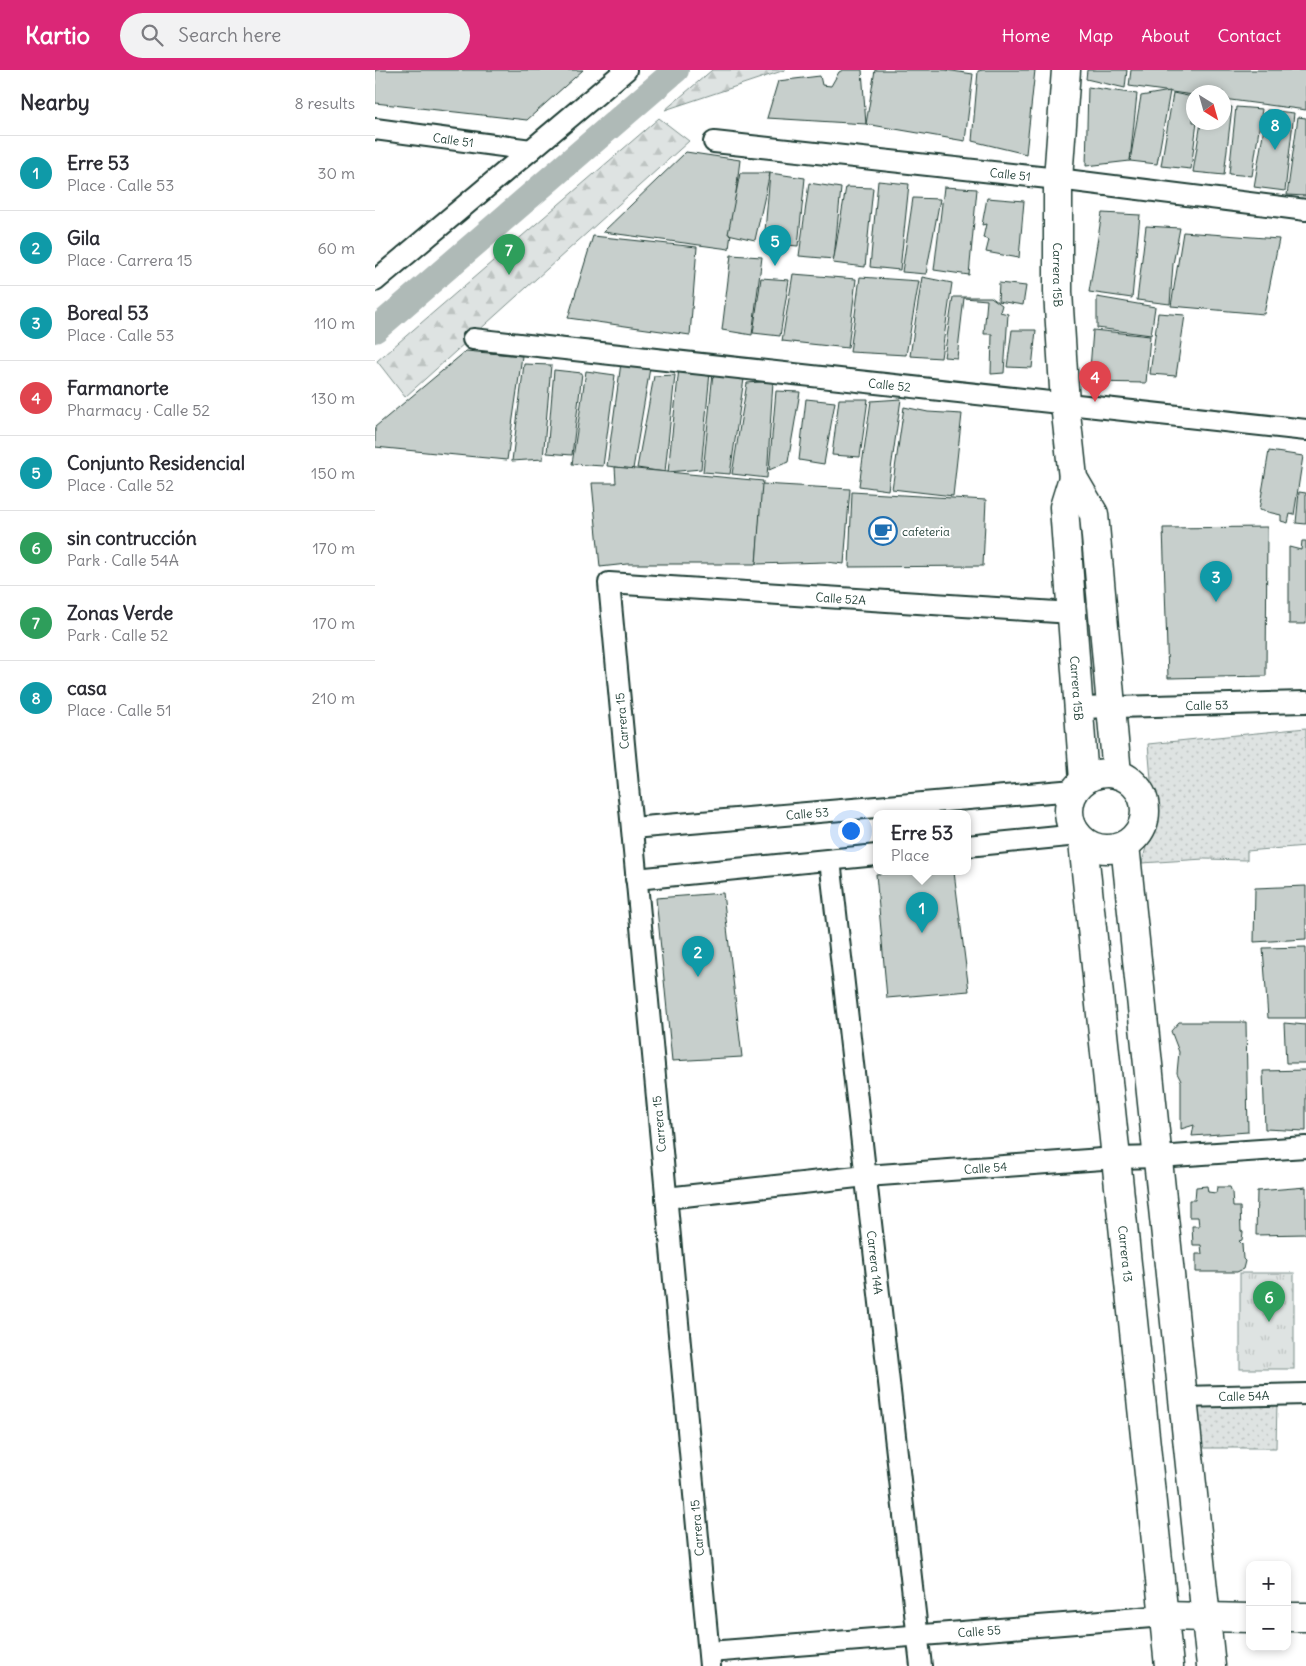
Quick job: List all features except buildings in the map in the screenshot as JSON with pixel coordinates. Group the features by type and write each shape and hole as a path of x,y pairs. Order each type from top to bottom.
{"street":[{"path":"375,281 627,70"},
{"name":"Carrera 15B","path":"1065,70 1058,179 1058,292 1065,404 1073,478 1064,507 1078,708 1079,785"},
{"name":"Calle 51","path":"375,129 531,150"},
{"name":"Calle 51","path":"714,142 1058,179 1306,210"},
{"name":"Calle 52","path":"473,338 1306,430"},
{"name":"Carrera 15B","path":"1073,478 1094,514 1117,774"},
{"name":"Calle 52A","path":"609,583 1072,613"},
{"name":"Carrera 15","path":"609,583 709,1659"},
{"name":"Calle 53","path":"1078,708 1306,702"},
{"path":"1106,772 1117,774 1129,779 1139,788 1144,800 1146,813 1143,826 1136,837 1125,845 1111,850 1097,848 1081,839 1071,826 1068,814 1069,802 1079,785 1094,774 1106,772"},
{"name":"Calle 53","path":"632,828 1079,785"},
{"path":"971,846 1081,839"},
{"name":"Carrera 13","path":"1081,839 1169,1666"},
{"path":"1125,845 1211,1666"},
{"path":"636,879 873,855"},
{"name":"Carrera 14A","path":"830,860 921,1666"},
{"name":"Calle 54","path":"666,1198 866,1176 1116,1158 1306,1147"},
{"name":"Calle 54A","path":"1183,1397 1306,1394"},
{"name":"Calle 55","path":"709,1659 917,1637 1164,1616 1246,1618"},
{"path":"1291,1617 1306,1617"}],"green space":[{"path":"712,70 785,70 665,110"},
{"path":"659,118 689,141 405,397 377,361"},
{"path":"1306,728 1306,846 1247,851 1247,860 1204,859 1142,863 1154,815 1148,744"},
{"path":"1240,1273 1294,1273 1294,1369 1240,1369"},
{"path":"1277,1401 1276,1448 1202,1448 1197,1402"}],"waterway":[{"path":"375,330 676,70"}],"place":[{"name":"casa","path":"1275,150"},
{"name":"Conjunto Residencial","path":"775,266"},
{"name":"Zonas Verde","path":"509,275"},
{"name":"Farmanorte","path":"1095,402"},
{"name":"cafeteria","path":"883,531"},
{"name":"Boreal 53","path":"1216,602"},
{"name":"Erre 53","path":"922,933"},
{"name":"Gila","path":"698,977"},
{"name":"sin contrucción","path":"1269,1322"}]}
